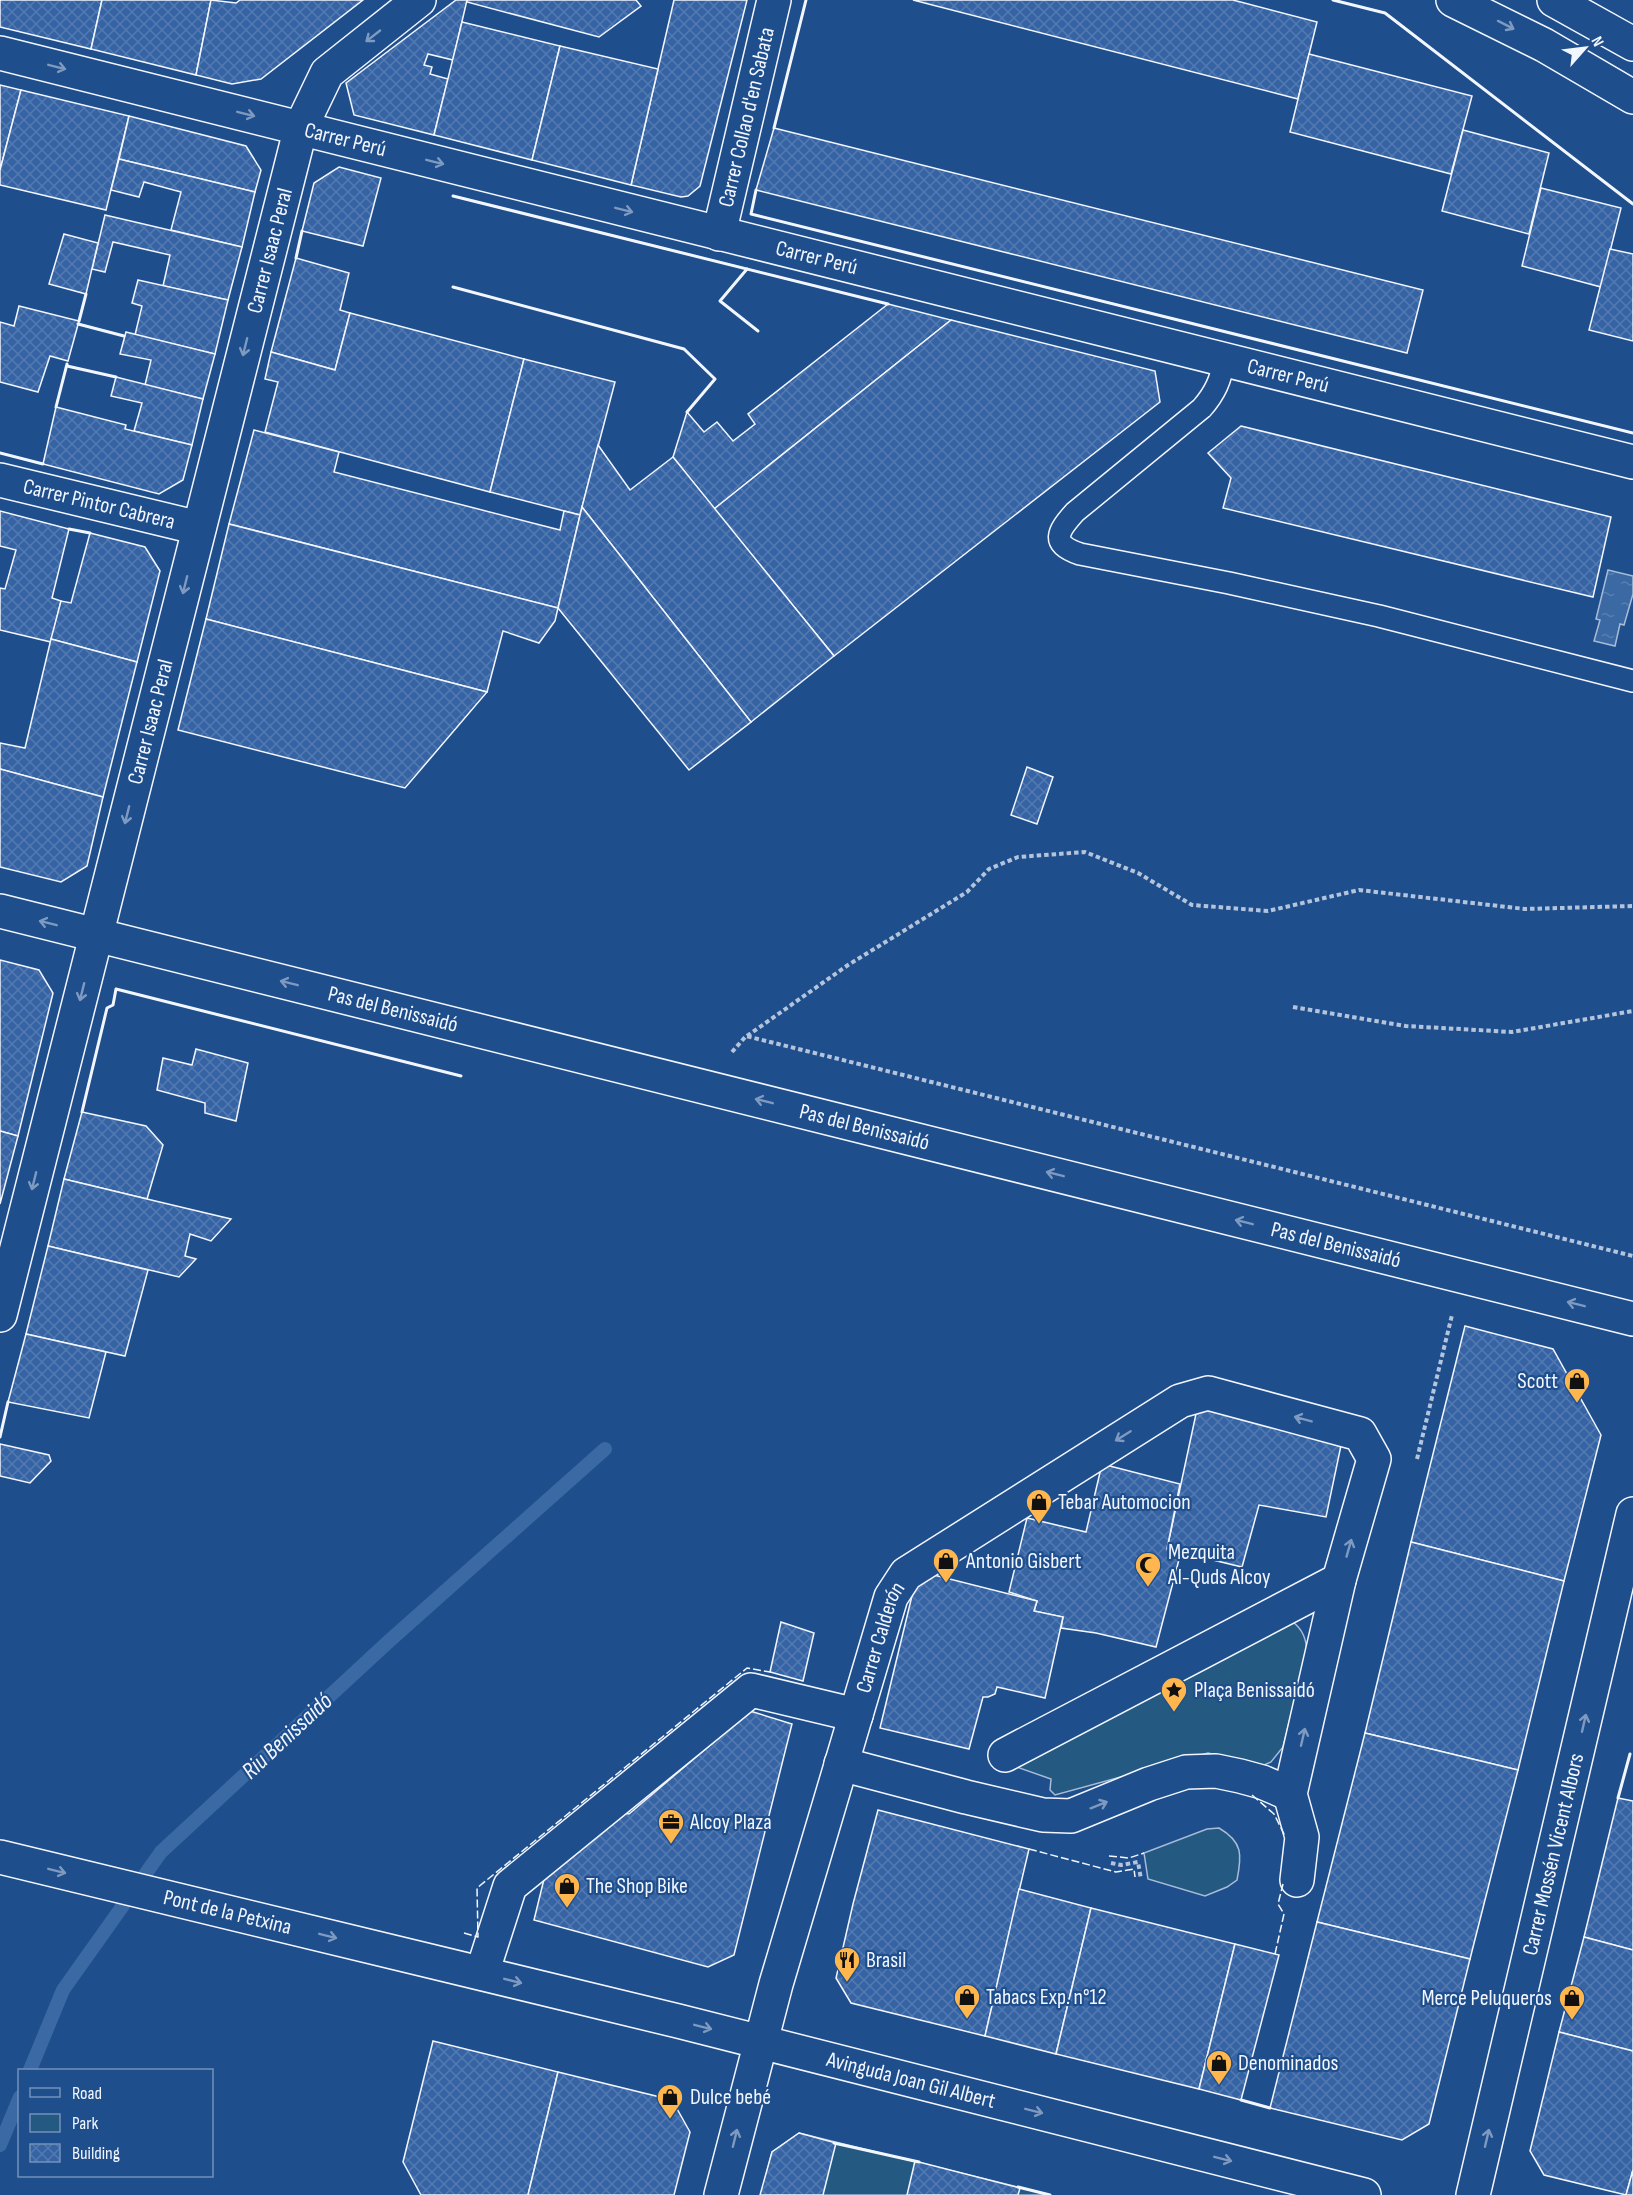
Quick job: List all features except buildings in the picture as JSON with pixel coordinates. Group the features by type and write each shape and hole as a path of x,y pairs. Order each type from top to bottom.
{"street":[{"name":"Carrer Isaac Peral","path":"0,1315 301,127 327,72 419,0"},
{"name":"Carrer Collao d'en Sabata","path":"719,234 774,0"},
{"path":"1453,0 1544,45 1633,97"},
{"path":"1554,0 1633,44"},
{"name":"Carrer Perú","path":"0,53 1633,462"},
{"name":"Carrer Pintor Cabrera","path":"0,480 199,528"},
{"name":"Pas del Benissaidó","path":"0,911 1633,1319"},
{"name":"Carrer Calderón","path":"721,2195 760,2041 841,1764 891,1597 906,1574 1180,1401 1208,1393 1367,1447"},
{"path":"1298,1880 1302,1837 1290,1794 1367,1447"},
{"name":"Carrer Mossén Vicent Albors","path":"1473,2195 1633,1514"},
{"path":"1005,1755 1339,1580"},
{"path":"469,1970 510,1886 751,1690 856,1715"},
{"path":"841,1764 1043,1815 1071,1816 1149,1784 1186,1772 1216,1771 1240,1776 1262,1782 1290,1794"},
{"name":"Pont de la Petxina","path":"0,1857 469,1970"},
{"name":"Avinguda Joan Gil Albert","path":"469,1970 760,2041 1364,2195"}],"lane":[{"path":"1224,360 1220,381 1213,395 1202,408 1075,512 1061,527 1058,534 1060,542 1069,550 1379,616 1633,681"}],"path":[{"path":"700,1085 746,1036 848,966 968,892 989,869 1018,857 1085,852 1138,873 1192,905 1268,911 1359,890 1525,909 1633,906"},
{"path":"1293,1007 1406,1026 1512,1032 1633,1011"},
{"path":"746,1036 1633,1256"},
{"path":"1367,1447 1415,1468 1462,1276"},
{"path":"1111,1863 1121,1865 1138,1862 1141,1879"}],"green space":[{"path":"1293,1622 1303,1635 1307,1651 1283,1747 1271,1762 1262,1766 1208,1753 1055,1795 1050,1790 1051,1779 1014,1766"},
{"path":"1219,1828 1237,1844 1240,1863 1237,1880 1205,1896 1148,1879 1144,1853 1207,1829"},
{"path":"799,2133 1050,2195 761,2195 772,2152"}],"water":[{"path":"1608,570 1633,576 1633,594 1624,625 1620,624 1615,646 1594,641 1600,620 1596,619"}],"waterway":[{"name":"Riu Benissaidó","path":"30,2069 63,1990 161,1852 388,1642 605,1449"},
{"name":"Riu Benissaidó","path":"0,2145 18,2102"}],"fence":[{"path":"464,1933 478,1937 477,1888 747,1668 770,1672"},
{"path":"1252,1795 1274,1814 1285,1836"},
{"path":"1029,1849 1116,1872 1134,1869 1135,1877"},
{"path":"1109,1856 1129,1858 1144,1853"},
{"path":"1275,1954 1284,1914 1278,1904 1283,1884"}],"wall":[{"path":"774,128 806,0"},
{"path":"1333,0 1385,13 1633,204"},
{"path":"756,190 751,214 1633,433"},
{"path":"453,196 888,304"},
{"path":"296,258 302,231"},
{"path":"747,269 720,301 758,331"},
{"path":"453,287 684,349 715,379 687,412"},
{"path":"79,321 86,294"},
{"path":"78,324 124,336"},
{"path":"56,407 67,364"},
{"path":"67,366 116,377"},
{"path":"0,453 43,464"},
{"path":"69,529 90,533"},
{"path":"82,1112 107,1008 113,1005 116,989 461,1076"},
{"path":"0,1437 8,1402"},
{"path":"1618,1798 1630,1754"},
{"path":"1241,2100 1270,2108"},
{"path":"834,2143 919,2162"},
{"path":"1018,2187 1050,2195"}],"place":[{"name":"Scott","path":"1577,1404"},
{"name":"Tebar Automocion","path":"1039,1525"},
{"name":"Antonio Gisbert","path":"946,1584"},
{"name":"Mezquita Al-Quds Alcoy","path":"1148,1588"},
{"name":"Plaça Benissaidó","path":"1174,1713"},
{"name":"Alcoy Plaza","path":"671,1845"},
{"name":"The Shop Bike","path":"567,1909"},
{"name":"Brasil","path":"847,1983"},
{"name":"Tabacs Exp. n°12","path":"967,2020"},
{"name":"Merce Peluqueros","path":"1572,2021"},
{"name":"Denominados","path":"1219,2086"},
{"name":"Dulce bebé","path":"670,2120"}]}
